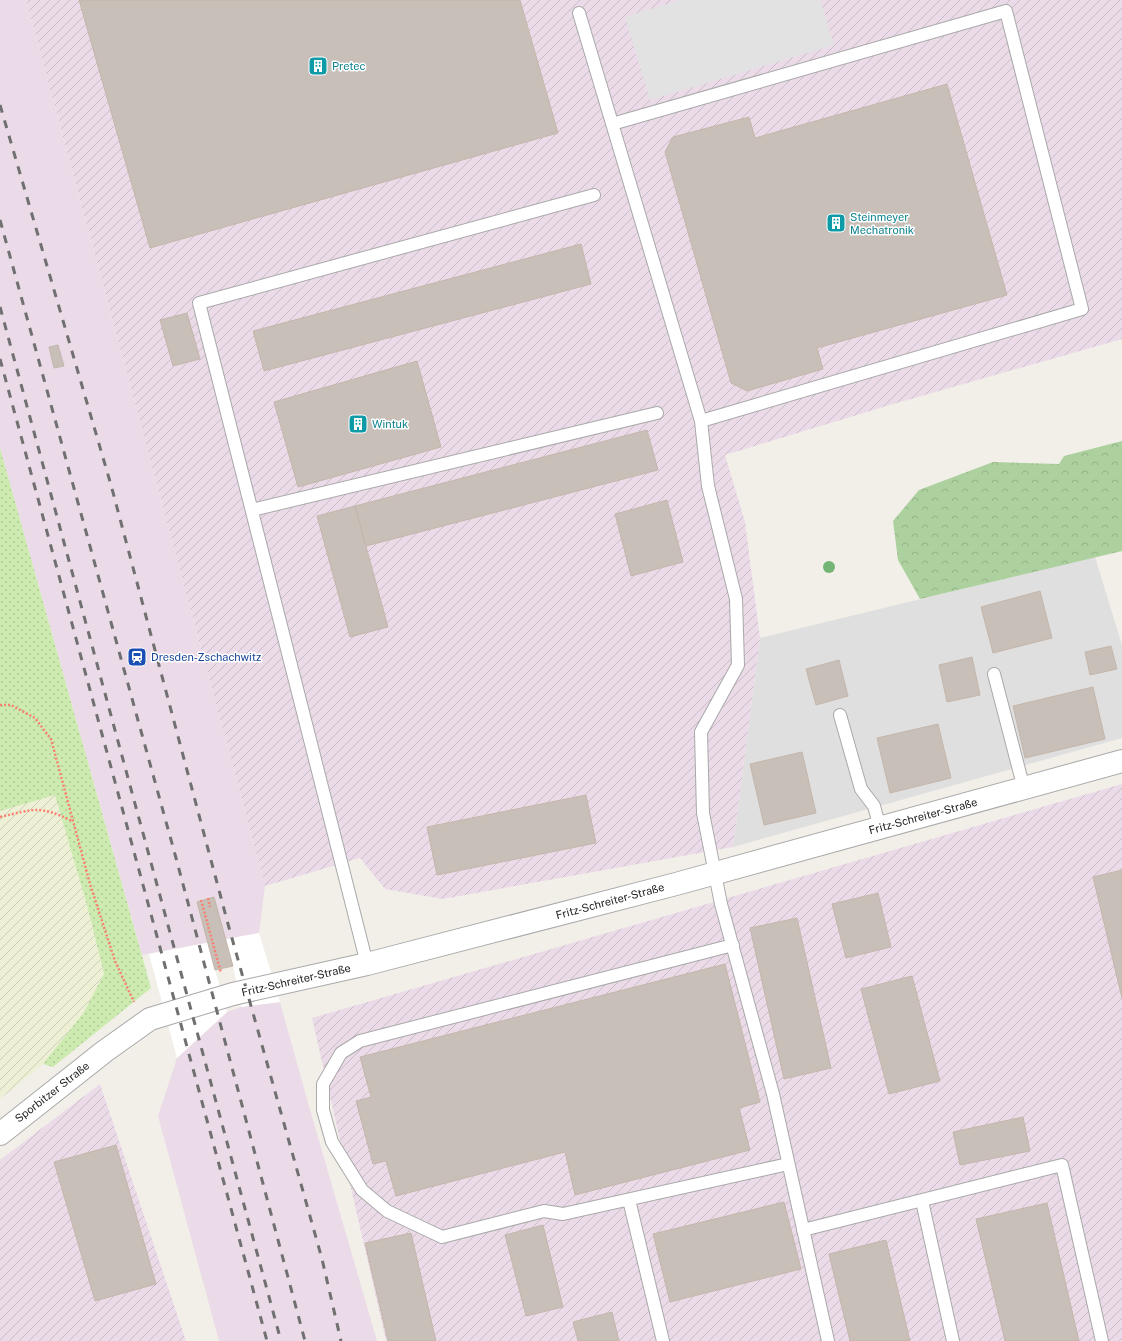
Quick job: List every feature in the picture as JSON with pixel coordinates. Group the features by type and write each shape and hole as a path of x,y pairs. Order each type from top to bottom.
{"street":[{"name":"Fritz-Schreiter-Straße","path":"105,1051 150,1019 234,994 278,982 367,964 716,873 1122,761"},
{"name":"Sporbitzer Straße","path":"0,1134 105,1051"}],"lane":[{"path":"612,124 1006,11 1082,309 701,421"},
{"path":"579,13 701,421 708,486 736,599 738,665 701,732 703,813 721,904 773,1094 828,1341"},
{"path":"367,964 199,303 594,195"},
{"path":"252,510 656,414"},
{"path":"994,674 1024,789"},
{"path":"840,715 861,789 874,806 880,828"},
{"path":"733,946 360,1041 341,1053 323,1084 323,1110 332,1142 362,1190 387,1211 442,1237 544,1211 563,1214 788,1164"},
{"path":"803,1230 1062,1165 1102,1341"},
{"path":"629,1200 663,1341"},
{"path":"922,1201 953,1341"}],"path":[{"path":"0,705 11,704 35,718 51,739 72,821 115,961 131,993 141,1025"},
{"path":"0,817 36,809 48,810 72,821"},
{"path":"208,898 210,907"},
{"path":"201,900 220,969"}],"shaded area":[{"path":"0,0 26,0 265,886 259,933 142,955 0,448"},
{"path":"26,0 1122,0 1122,339 890,405 725,455 745,522 760,638 733,847 443,899 385,889 360,858 265,886"},
{"path":"680,0 820,0 834,45 650,100 625,17"},
{"path":"1095,557 1122,645 1122,738 733,847 760,638"},
{"path":"1122,784 1122,1341 386,1341 312,1018"},
{"path":"280,1002 377,1341 219,1341 158,1116 177,1058 227,1012 241,1007"},
{"path":"100,1084 186,1341 0,1341 0,1160"}],"green space":[{"path":"1122,441 1122,551 920,599 898,560 893,521 919,490 993,462 1059,464 1064,456"},
{"path":"0,448 151,988 53,1067 43,1064 84,1012 104,974 88,909 55,795 0,811"},
{"path":"55,794 88,909 104,974 84,1012 43,1064 0,1099 0,811"}],"pier":[{"path":"259,933 280,1002 241,1007 233,966 215,970 227,1012 177,1058 149,954"}],"building":[{"name":"Pretec","path":"79,0 520,0 558,133 150,248"},
{"name":"Steinmeyer Mechatronik","path":"947,84 1007,295 817,348 823,369 747,391 731,383 665,152 673,137 749,117 755,138"},
{"path":"581,244 591,284 264,371 253,331"},
{"path":"187,313 200,359 173,366 160,320"},
{"path":"58,345 64,366 54,368 49,347"},
{"name":"Wintuk","path":"417,361 441,447 298,487 274,402"},
{"path":"647,430 658,470 366,546 355,506"},
{"path":"667,500 683,562 631,576 615,514"},
{"path":"355,506 388,627 350,637 317,516"},
{"path":"1040,591 1052,638 993,653 981,607"},
{"path":"1111,646 1117,669 1090,675 1085,652"},
{"path":"972,657 980,695 947,702 939,665"},
{"path":"839,660 848,696 816,705 806,669"},
{"path":"1093,687 1105,739 1025,758 1013,706"},
{"path":"938,724 951,778 890,793 877,738"},
{"path":"802,752 816,813 764,825 750,764"},
{"path":"586,795 596,843 437,875 427,827"},
{"path":"1122,870 1122,998 1093,877"},
{"path":"878,893 891,947 846,958 832,904"},
{"path":"214,897 233,966 215,970 197,902"},
{"path":"797,918 831,1068 784,1079 750,928"},
{"path":"725,964 760,1102 739,1108 750,1150 575,1195 565,1152 396,1196 386,1161 373,1164 356,1101 371,1097 360,1057"},
{"path":"912,976 940,1081 889,1094 861,989"},
{"path":"1023,1117 1030,1151 960,1165 953,1132"},
{"path":"116,1145 156,1284 95,1301 54,1162"},
{"path":"784,1202 801,1269 670,1302 653,1234"},
{"path":"1047,1203 1079,1341 1005,1341 976,1219"},
{"path":"543,1225 563,1307 526,1316 505,1235"},
{"path":"411,1233 436,1341 388,1341 365,1243"},
{"path":"886,1240 910,1341 850,1341 829,1254"},
{"path":"612,1312 619,1341 578,1341 573,1322"}],"railway":[{"path":"0,105 111,485 228,924 322,1259 341,1341"},
{"path":"0,220 176,858 305,1341"},
{"path":"0,307 281,1341"},
{"path":"0,359 267,1341"}],"place":[{"name":"Pretec","path":"318,66"},
{"name":"Steinmeyer Mechatronik","path":"836,223"},
{"name":"Wintuk","path":"358,424"},
{"name":"Dresden-Zschachwitz","path":"137,657"}]}
